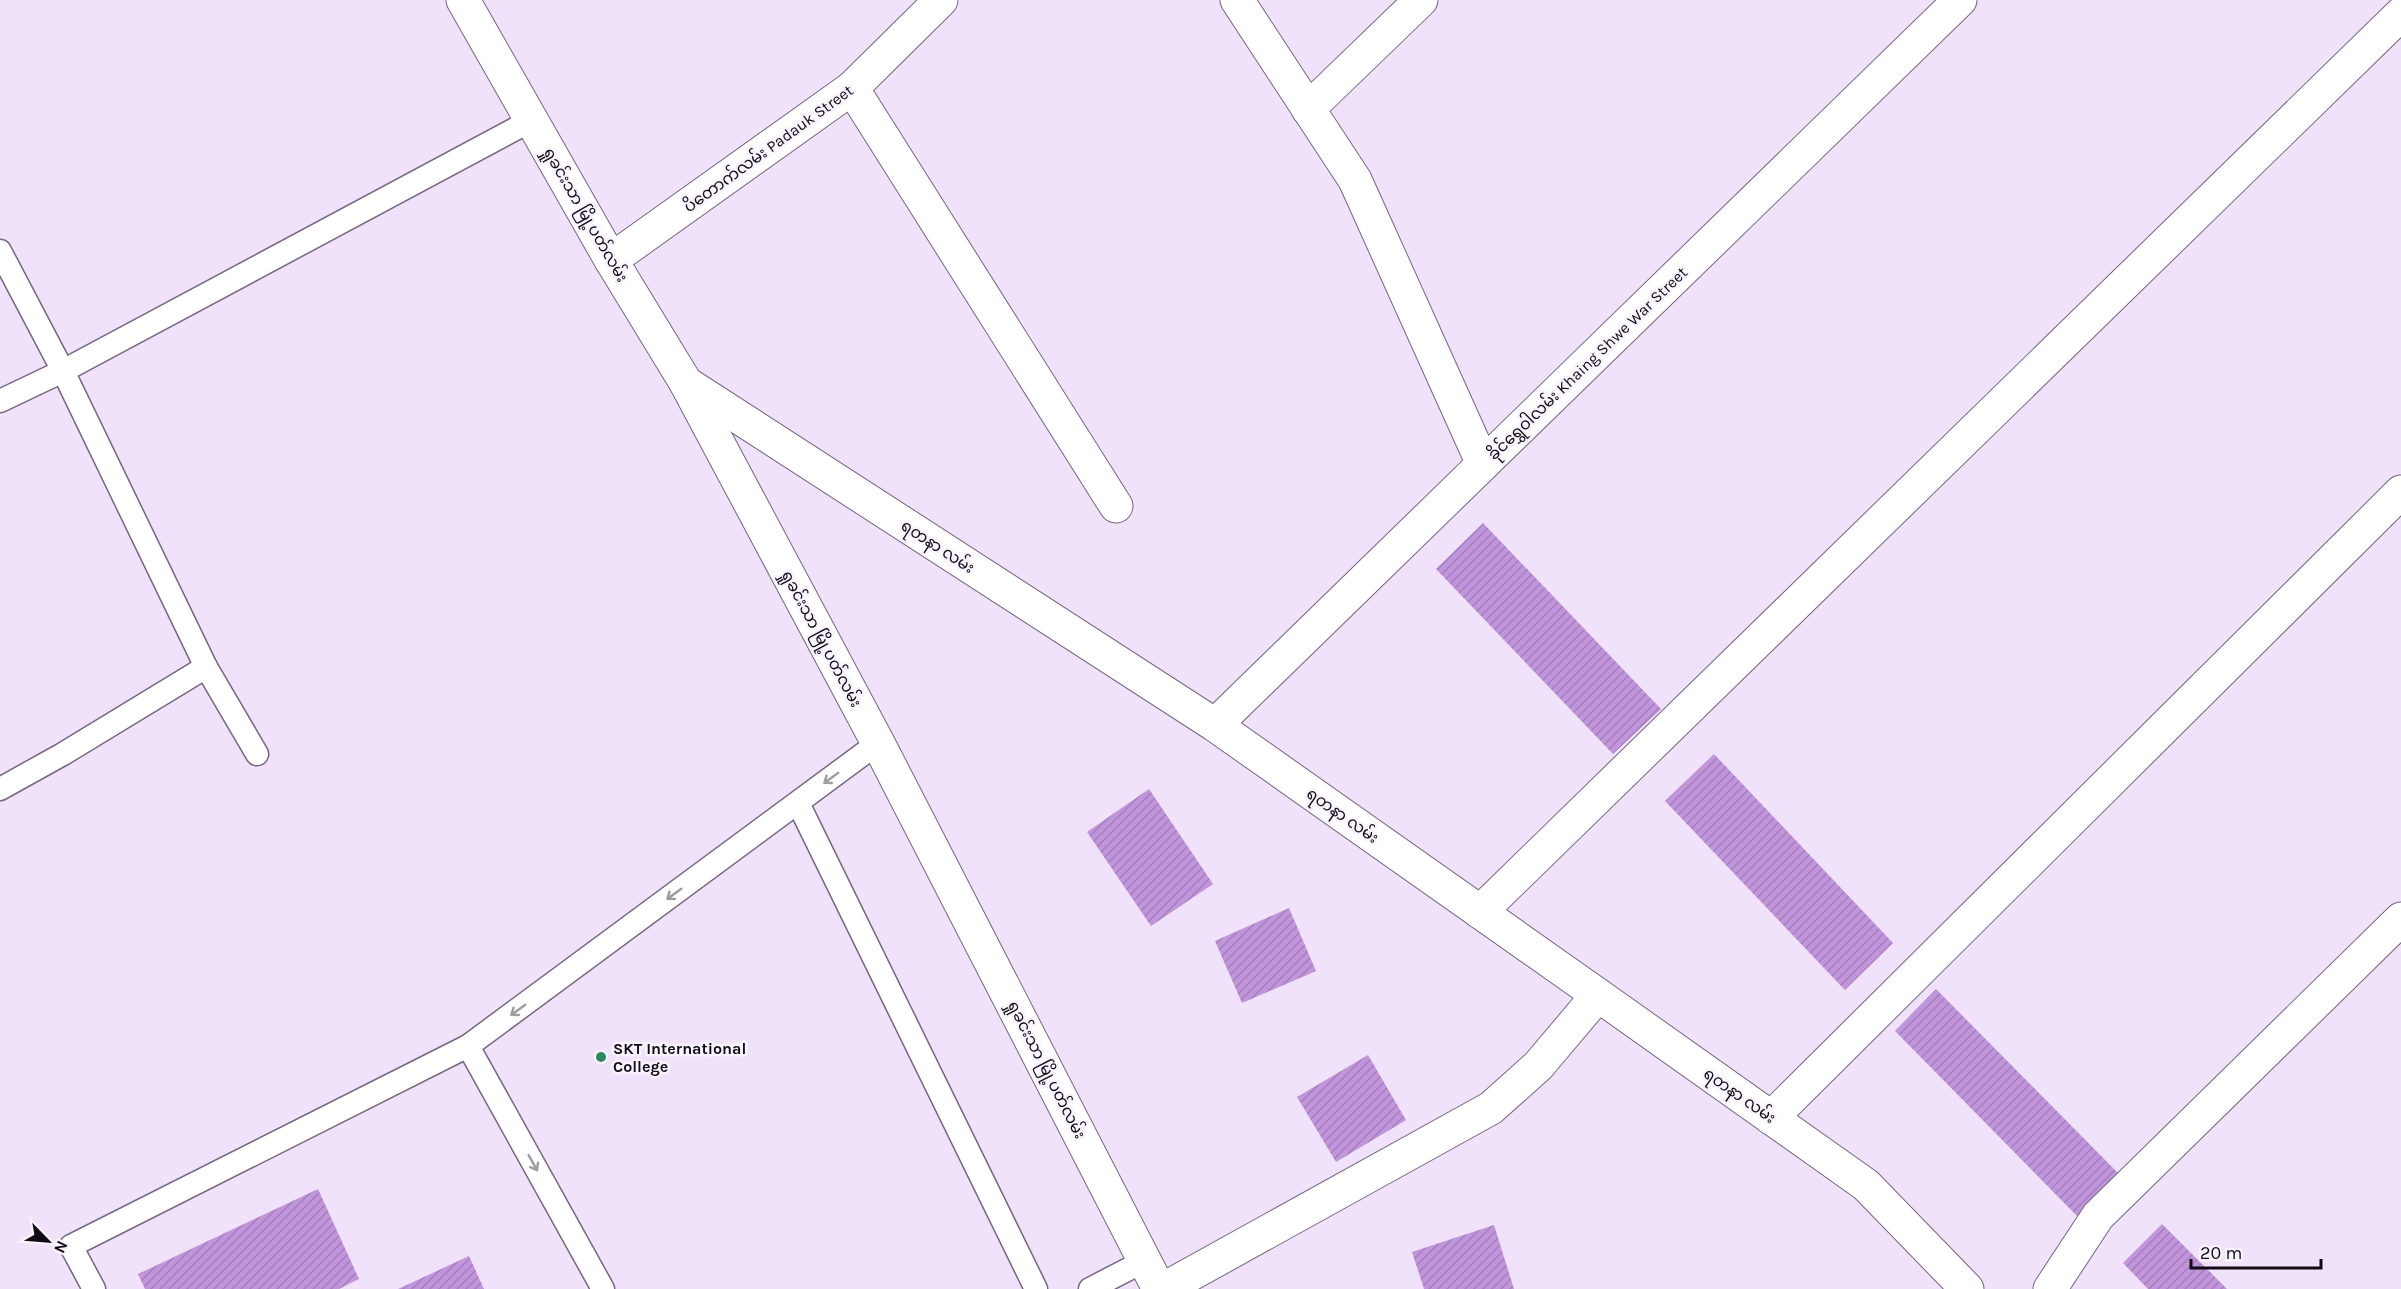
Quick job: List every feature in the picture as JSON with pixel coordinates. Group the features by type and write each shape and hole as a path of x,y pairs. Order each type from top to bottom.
{"street":[{"name":"ရှုခင်းသာ မြို့ပတ်လမ်း","path":"463,0 611,260 686,383 878,743 1152,1275"},
{"name":"ပိတောက်လမ်း Padauk Street","path":"611,260 852,88 941,0"},
{"path":"1237,0 1354,180 1483,464"},
{"path":"1308,109 1421,0"},
{"name":"ခိုင်ရွှေဝါလမ်း Khaing Shwe War Street","path":"1215,725 1959,0"},
{"path":"1480,912 2401,15"},
{"path":"852,88 1116,506"},
{"name":"ရတနာ လမ်း","path":"686,383 1215,725 1598,995 1866,1185 1967,1289"},
{"path":"1771,1118 2401,492"},
{"path":"2050,1289 2098,1216 2401,919"},
{"path":"1164,1289 1491,1108 1538,1066 1598,995"}],"lane":[{"path":"0,401 63,371 532,120"},
{"path":"0,252 63,371 206,667 257,754"},
{"path":"0,789 63,754 206,667"},
{"path":"94,1289 71,1246 468,1047 878,743"},
{"path":"798,803 1036,1289"},
{"path":"468,1047 603,1289"},
{"path":"1090,1289 1152,1275"}],"building":[{"path":"1483,523 1661,709 1613,754 1436,569"},
{"path":"1714,754 1893,943 1845,990 1665,801"},
{"path":"1149,789 1213,884 1151,926 1087,832"},
{"path":"1289,908 1316,971 1242,1003 1215,941"},
{"path":"1936,989 2122,1177 2080,1219 1895,1031"},
{"path":"1368,1055 1406,1120 1336,1162 1297,1097"},
{"path":"318,1189 359,1279 339,1289 145,1289 138,1274"},
{"path":"2162,1224 2227,1289 2148,1289 2123,1263"},
{"path":"1494,1225 1514,1289 1424,1289 1412,1252"},
{"path":"469,1256 484,1289 398,1289"}],"place":[{"name":"SKT International College","path":"601,1057"}]}
